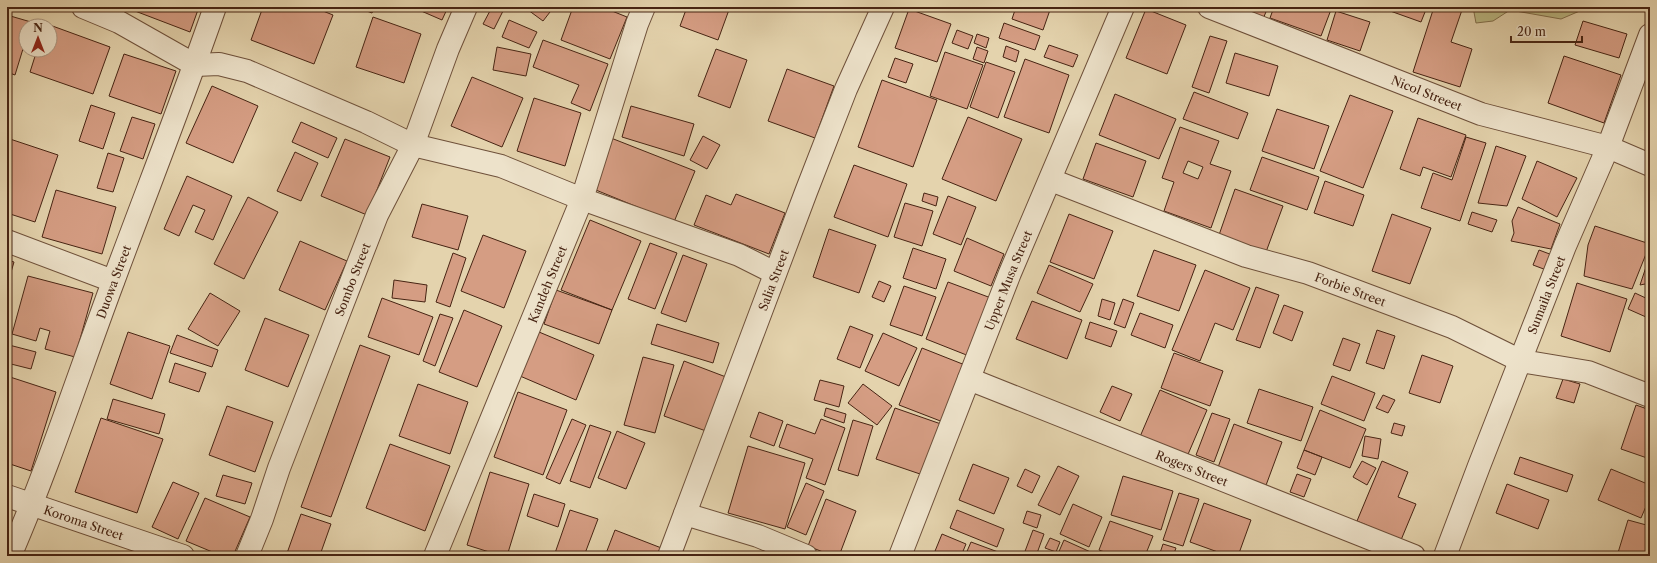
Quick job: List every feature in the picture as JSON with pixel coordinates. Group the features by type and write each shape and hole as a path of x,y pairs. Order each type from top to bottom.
{"street":[{"path":"84,7 119,22 195,65 220,64 247,71 366,122 413,145 501,166 582,200 739,255 775,273"},
{"name":"Duowa Street","path":"10,556 32,506 113,281 195,65 215,7"},
{"name":"Sombo Street","path":"247,556 262,519 279,468 377,215 413,145 448,49 466,7"},
{"name":"Kandeh Street","path":"435,556 582,200 637,24 644,7"},
{"name":"Salia Street","path":"669,556 846,89 883,7"},
{"name":"Upper Musa Street","path":"900,556 1010,273 1123,7"},
{"name":"Nicol Streeet","path":"1209,7 1481,114 1608,146 1650,165"},
{"name":"Sumaila Street","path":"1445,556 1565,246 1608,146 1650,35"},
{"name":"Forbie Street","path":"1050,180 1246,256 1308,272 1445,325 1521,361 1588,372 1650,396"},
{"path":"7,241 113,281"},
{"name":"Rogers Street","path":"969,379 1414,556"},
{"name":"Koroma Street","path":"7,496 32,506 182,556"},
{"path":"685,514 758,536 806,556"}],"shaded area":[{"path":"1473,7 1589,7 1561,19 1510,10 1493,21 1476,23"}],"building":[{"path":"137,7 199,7 190,32 135,11"},
{"path":"263,7 313,7 333,15 314,64 251,40"},
{"path":"356,7 375,7 372,13"},
{"path":"412,7 448,7 442,20"},
{"path":"492,7 505,7 494,29 483,24"},
{"path":"524,7 543,7 550,12 543,21"},
{"path":"573,7 602,7 627,17 610,59 561,40"},
{"path":"687,7 730,7 718,40 680,26"},
{"path":"1016,7 1051,7 1043,30 1012,19"},
{"path":"1237,7 1268,7 1263,19"},
{"path":"1274,7 1332,7 1321,36 1270,18"},
{"path":"1379,7 1427,7 1421,22"},
{"path":"1434,7 1463,7 1451,42 1472,49 1460,87 1413,72"},
{"path":"909,9 951,24 937,62 895,48"},
{"path":"1146,9 1186,25 1167,74 1126,58"},
{"path":"1336,11 1370,22 1360,51 1327,40"},
{"path":"7,15 18,18 18,58 20,58 15,75 7,72"},
{"path":"373,17 421,34 404,83 356,67"},
{"path":"509,20 537,32 529,48 502,37"},
{"path":"1583,21 1627,34 1619,58 1575,45"},
{"path":"1004,23 1040,36 1035,50 999,38"},
{"path":"58,28 110,47 93,94 30,72 34,58 58,58"},
{"path":"957,30 973,36 968,49 952,43"},
{"path":"977,34 989,38 986,48 974,43"},
{"path":"1210,36 1227,41 1209,93 1192,87"},
{"path":"543,40 608,64 590,111 571,103 579,85 533,67"},
{"path":"1049,45 1078,55 1073,67 1044,57"},
{"path":"1006,46 1019,51 1016,62 1003,57"},
{"path":"497,47 531,54 526,76 493,70"},
{"path":"977,47 988,51 984,63 973,59"},
{"path":"716,49 747,60 730,108 698,96"},
{"path":"945,52 983,65 967,109 930,96"},
{"path":"1235,53 1278,66 1269,96 1226,83"},
{"path":"124,54 176,71 161,114 109,96"},
{"path":"1564,56 1621,75 1604,123 1548,103"},
{"path":"895,58 913,64 906,83 888,77"},
{"path":"1025,59 1069,75 1049,133 1004,117"},
{"path":"986,62 1015,72 998,118 970,107"},
{"path":"787,69 834,86 815,138 768,121"},
{"path":"472,77 523,98 502,147 451,126"},
{"path":"882,80 937,100 913,167 858,147"},
{"path":"212,86 258,106 233,163 186,143"},
{"path":"1194,92 1248,113 1238,139 1183,119"},
{"path":"1115,94 1176,119 1159,159 1099,135"},
{"path":"1350,95 1393,111 1363,188 1320,171"},
{"path":"534,98 581,113 565,166 517,151"},
{"path":"91,105 115,113 103,149 79,141"},
{"path":"631,106 694,124 684,156 622,137"},
{"path":"1277,109 1329,126 1314,169 1262,151"},
{"path":"132,117 155,124 143,159 120,151"},
{"path":"968,117 1022,139 996,201 942,179"},
{"path":"1418,118 1466,135 1451,177 1423,167 1420,176 1400,169"},
{"path":"301,122 337,138 328,158 292,142"},
{"path":"1180,127 1219,141 1210,164 1231,171 1211,228 1164,211 1174,182 1162,178","holes":["1188,161 1203,167 1198,179 1183,173"]},
{"path":"703,136 720,145 707,169 690,160"},
{"path":"1466,137 1486,143 1460,221 1421,208 1433,173 1452,180"},
{"path":"7,138 58,155 35,222 7,213"},
{"path":"611,138 695,171 674,222 591,188"},
{"path":"345,139 390,157 367,215 321,196"},
{"path":"1096,143 1146,161 1133,197 1083,179"},
{"path":"1496,146 1526,156 1507,206 1478,203"},
{"path":"295,152 318,163 301,201 277,191"},
{"path":"108,153 124,158 113,192 97,188"},
{"path":"1262,157 1319,177 1307,210 1250,190"},
{"path":"1537,161 1577,178 1557,217 1522,199"},
{"path":"854,165 907,184 888,237 834,217"},
{"path":"187,176 232,196 213,240 195,232 205,210 193,205 179,236 164,229"},
{"path":"1325,181 1364,195 1353,226 1314,213"},
{"path":"1235,189 1283,206 1266,252 1219,235"},
{"path":"56,190 116,207 102,254 42,237"},
{"path":"924,193 938,197 936,206 922,201"},
{"path":"736,194 785,213 769,254 694,225 706,195 731,205"},
{"path":"948,196 976,207 961,245 933,234"},
{"path":"248,197 278,212 244,279 214,264"},
{"path":"905,203 933,211 922,246 894,237"},
{"path":"422,204 468,216 458,250 412,237"},
{"path":"1518,207 1560,224 1551,249 1511,241 1514,233 1512,221"},
{"path":"1472,212 1497,220 1492,232 1468,224"},
{"path":"1069,214 1113,231 1094,279 1050,262"},
{"path":"1392,214 1431,228 1410,284 1372,271"},
{"path":"590,220 641,241 612,310 561,290"},
{"path":"1595,226 1650,244 1632,289 1584,276 1588,245"},
{"path":"829,229 876,245 859,293 813,277"},
{"path":"483,235 526,251 504,308 461,291"},
{"path":"967,238 1004,254 991,286 954,271"},
{"path":"300,241 347,261 325,310 279,290"},
{"path":"650,243 677,253 655,309 628,299"},
{"path":"913,248 946,259 936,289 903,278"},
{"path":"1154,250 1196,265 1179,311 1137,296"},
{"path":"1539,250 1555,256 1549,271 1533,265"},
{"path":"453,253 466,258 450,307 436,302"},
{"path":"1650,254 1650,283 1640,285 1648,261"},
{"path":"683,255 707,264 686,322 661,313"},
{"path":"7,260 14,262 7,286"},
{"path":"1049,265 1093,284 1080,312 1037,293"},
{"path":"1205,270 1250,288 1233,330 1215,323 1200,361 1172,350"},
{"path":"28,276 93,293 75,357 45,349 50,331 40,328 36,341 12,334"},
{"path":"394,280 427,285 425,302 392,298"},
{"path":"879,281 891,286 884,302 872,297"},
{"path":"948,282 991,298 969,356 926,339"},
{"path":"1577,283 1627,299 1610,352 1561,336"},
{"path":"904,286 936,297 922,336 890,325"},
{"path":"1256,287 1279,295 1260,348 1236,340"},
{"path":"556,290 612,310 599,344 544,324"},
{"path":"210,293 240,311 218,346 188,329"},
{"path":"1635,293 1650,300 1650,308 1646,317 1628,309"},
{"path":"382,298 433,317 419,355 368,337"},
{"path":"1102,299 1115,303 1110,320 1098,316"},
{"path":"1123,299 1134,303 1125,328 1114,324"},
{"path":"1032,301 1082,320 1067,359 1016,339"},
{"path":"1284,305 1303,312 1292,341 1273,333"},
{"path":"464,310 502,326 477,387 439,372"},
{"path":"1140,313 1173,325 1165,348 1131,335"},
{"path":"440,314 453,318 435,366 423,361"},
{"path":"265,318 309,335 288,387 245,370"},
{"path":"1090,322 1117,331 1111,347 1085,338"},
{"path":"657,324 719,343 713,363 651,344"},
{"path":"850,326 873,335 860,368 837,359"},
{"path":"1377,330 1395,336 1384,369 1366,363"},
{"path":"128,332 170,346 152,399 110,384"},
{"path":"539,332 594,355 576,400 520,376"},
{"path":"883,333 917,348 899,386 865,371"},
{"path":"177,335 218,350 212,367 170,353"},
{"path":"1343,338 1360,344 1350,371 1333,365"},
{"path":"9,345 36,352 31,369 7,363"},
{"path":"360,345 390,356 331,517 301,507"},
{"path":"922,348 965,365 943,422 899,405"},
{"path":"1174,353 1223,371 1210,406 1161,388"},
{"path":"1422,355 1453,366 1440,403 1409,393"},
{"path":"643,357 674,365 655,433 624,425"},
{"path":"684,361 726,377 706,431 664,416"},
{"path":"175,363 206,373 199,392 169,382"},
{"path":"7,376 56,392 31,471 7,463"},
{"path":"1332,376 1375,393 1364,421 1321,404"},
{"path":"1563,379 1580,384 1574,403 1556,398"},
{"path":"820,380 844,386 839,407 814,400"},
{"path":"418,384 468,402 450,454 399,436"},
{"path":"863,384 892,406 877,425 848,403"},
{"path":"1112,386 1132,394 1120,421 1100,412"},
{"path":"1259,389 1313,407 1301,441 1247,423"},
{"path":"1160,390 1207,410 1186,459 1139,439"},
{"path":"518,392 567,410 543,475 494,457"},
{"path":"1383,395 1395,400 1388,413 1376,408"},
{"path":"113,399 165,414 159,434 107,419"},
{"path":"1636,405 1650,410 1650,459 1621,449"},
{"path":"227,406 273,422 255,472 209,455"},
{"path":"826,408 846,414 844,423 824,416"},
{"path":"895,408 941,424 923,475 876,459"},
{"path":"1320,410 1366,429 1350,468 1304,450"},
{"path":"759,412 783,421 774,446 750,437"},
{"path":"1212,413 1230,419 1214,462 1196,455"},
{"path":"101,418 163,439 137,513 75,492"},
{"path":"572,419 586,425 560,484 546,478"},
{"path":"821,419 845,428 825,485 806,478 813,459 779,447 787,424 815,434"},
{"path":"853,420 873,426 858,476 838,470"},
{"path":"1394,423 1405,426 1402,436 1391,433"},
{"path":"1234,424 1282,442 1265,488 1217,470"},
{"path":"590,425 611,432 590,488 570,481"},
{"path":"617,431 645,443 626,489 598,478"},
{"path":"1365,436 1381,439 1378,459 1362,456"},
{"path":"390,444 450,466 425,531 366,508"},
{"path":"748,446 805,463 785,529 728,513"},
{"path":"1304,450 1322,457 1315,475 1297,468"},
{"path":"1520,457 1573,475 1567,492 1514,474"},
{"path":"1362,461 1376,468 1367,485 1353,477"},
{"path":"1382,461 1408,472 1398,497 1416,504 1401,540 1357,521"},
{"path":"973,464 1009,478 994,514 959,500"},
{"path":"1058,466 1079,476 1060,515 1038,505"},
{"path":"1025,469 1040,476 1032,493 1017,486"},
{"path":"1611,469 1650,485 1650,497 1641,518 1598,500"},
{"path":"490,472 529,484 507,556 502,556 467,545"},
{"path":"1297,474 1311,479 1304,497 1290,492"},
{"path":"223,475 252,483 245,504 216,496"},
{"path":"1123,476 1173,491 1161,530 1111,515"},
{"path":"173,482 199,493 178,539 152,527"},
{"path":"806,483 824,491 806,535 787,527"},
{"path":"1507,484 1549,500 1538,529 1496,513"},
{"path":"1179,493 1199,499 1183,546 1163,540"},
{"path":"534,494 565,504 558,527 527,516"},
{"path":"205,498 250,517 233,556 222,556 186,541"},
{"path":"826,499 856,511 839,556 833,556 808,546"},
{"path":"1204,503 1251,520 1238,556 1229,556 1190,542"},
{"path":"1073,504 1102,517 1089,547 1060,534"},
{"path":"1650,506 1650,521 1646,519"},
{"path":"570,510 598,519 584,556 554,556"},
{"path":"957,510 1004,529 997,547 950,528"},
{"path":"1027,511 1041,515 1037,528 1023,523"},
{"path":"301,514 331,524 320,555 321,556 286,556"},
{"path":"1628,520 1650,526 1650,556 1617,556"},
{"path":"1110,521 1153,536 1145,556 1115,556 1099,550"},
{"path":"615,530 664,549 661,556 605,556"},
{"path":"1033,530 1044,534 1036,556 1029,556 1024,554"},
{"path":"942,534 966,544 961,556 933,556"},
{"path":"1050,538 1060,542 1056,552 1045,548"},
{"path":"1064,540 1095,554 1095,556 1057,556"},
{"path":"971,542 1009,556 965,556"},
{"path":"1163,544 1176,548 1173,556 1159,556"},
{"path":"98,552 108,556 97,556"}]}
